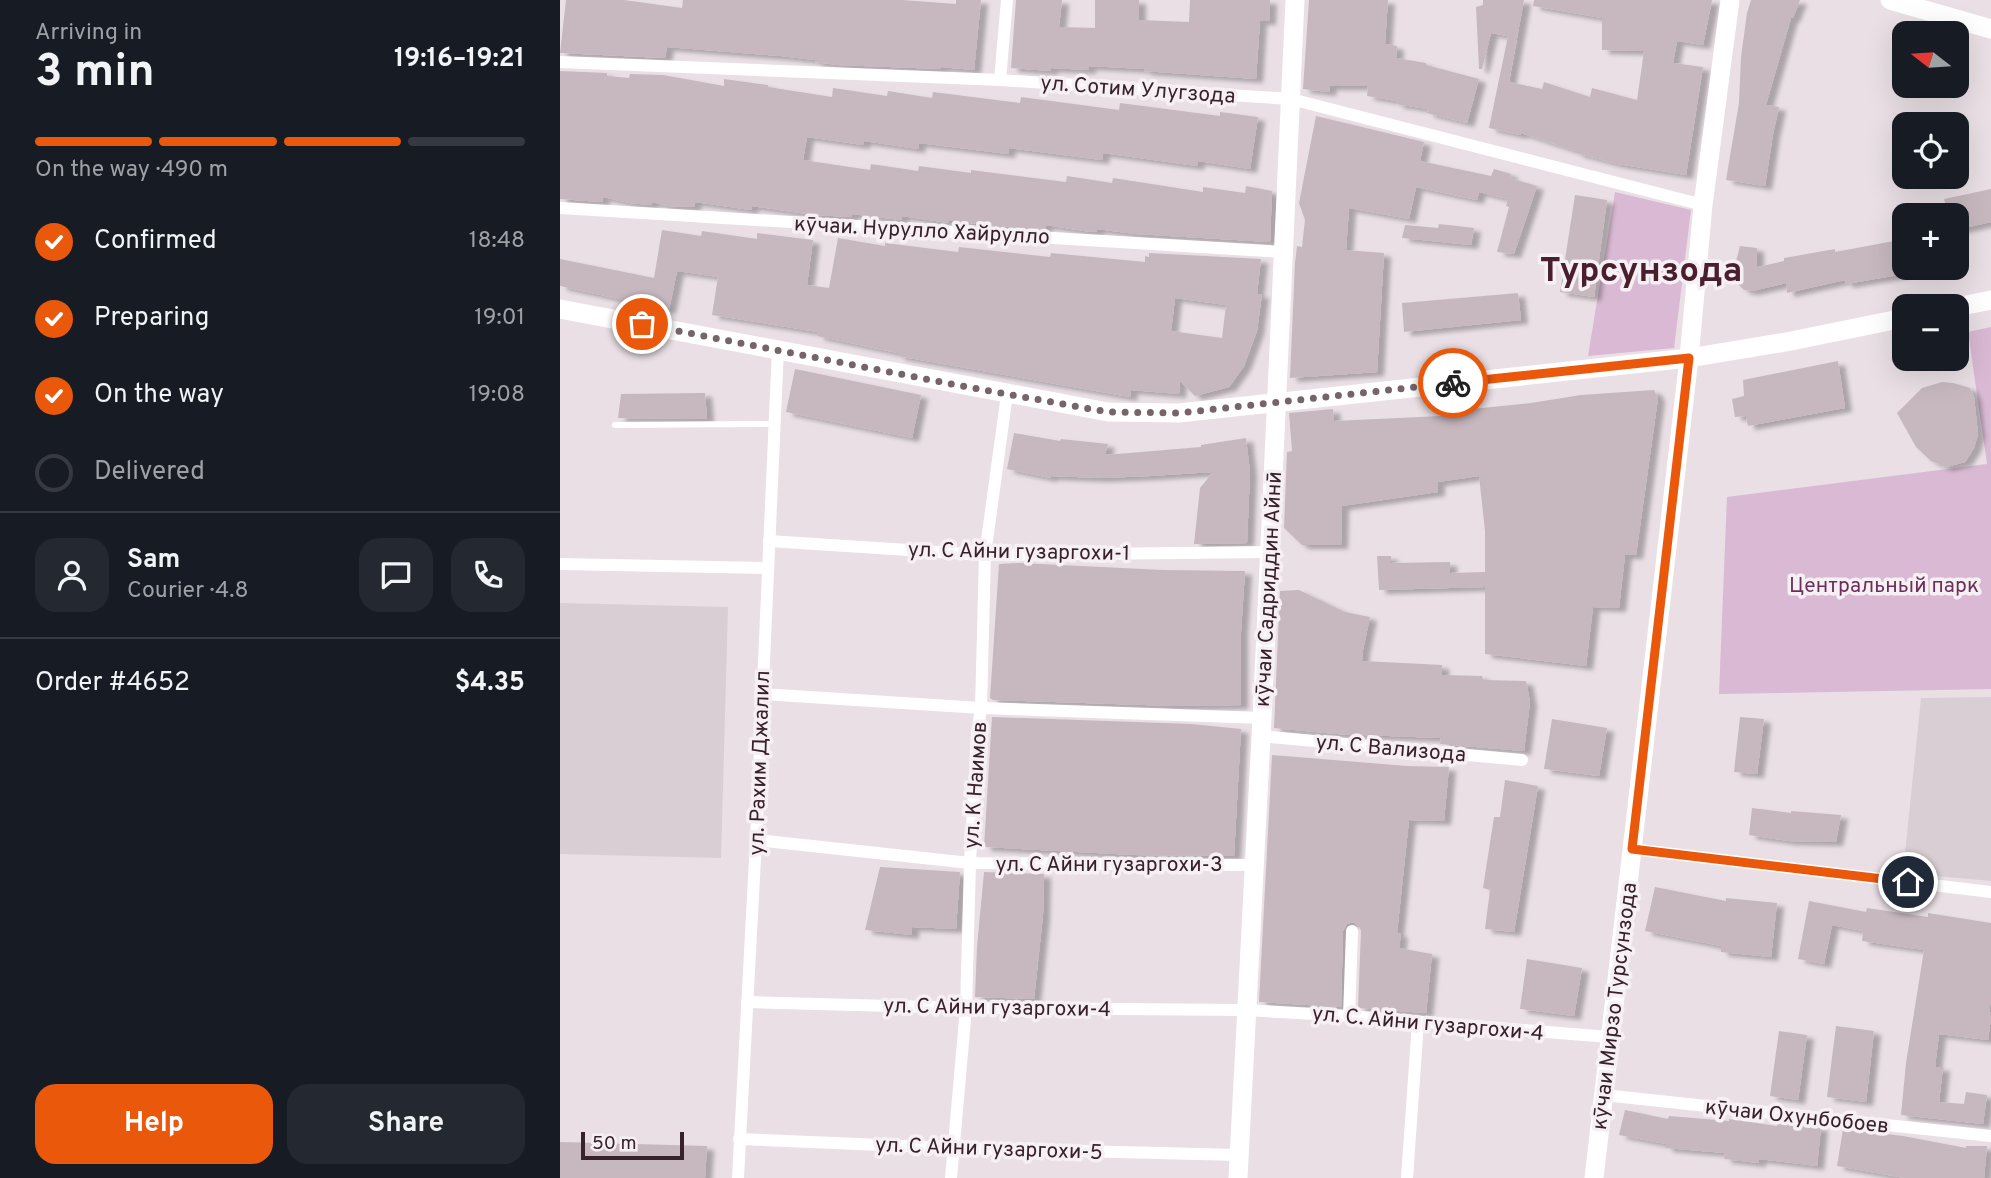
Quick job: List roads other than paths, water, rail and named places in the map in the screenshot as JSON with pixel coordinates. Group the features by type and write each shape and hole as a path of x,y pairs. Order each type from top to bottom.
{"street":[{"path":"1000,80 1007,0"},
{"name":"кӯчаи Садриддин Айнӣ","path":"1238,1178 1295,0"},
{"name":"кӯчаи Мирзо Турсунзода","path":"1594,1178 1689,358 1703,205 1731,0"},
{"path":"1890,0 1915,3 1991,29"},
{"name":"ул. Сотим Улугзода","path":"560,62 1000,80 1291,99 1703,205"},
{"name":"кӯчаи. Нурулло Хайрулло","path":"560,208 1283,252"},
{"path":"1969,304 1991,300"},
{"path":"560,309 1108,412 1179,413 1689,358 1892,320"},
{"name":"ул. Рахим Джалил","path":"738,1178 778,349"},
{"name":"ул. К Наимов","path":"951,1178 967,1008 970,863 981,708 985,555 1007,394"},
{"name":"ул. С Айни гузаргохи-1","path":"769,541 985,555 1270,552"},
{"path":"560,564 767,568"},
{"name":"ул. С Вализода","path":"761,694 1261,727 1522,760"},
{"name":"ул. С Айни гузаргохи-3","path":"756,840 970,863 1254,865"},
{"path":"1632,849 1991,892"},
{"path":"1349,1016 1352,931"},
{"name":"ул. С Айни гузаргохи-4","path":"747,1002 967,1008 1246,1010"},
{"name":"ул. С. Айни гузаргохи-4","path":"1246,1010 1609,1037"},
{"path":"1407,1178 1418,1022"},
{"name":"кӯчаи Охунбобоев","path":"1603,1095 1991,1136"},
{"name":"ул. С Айни гузаргохи-5","path":"739,1139 953,1148 1239,1155"}],"lane":[{"path":"615,425 774,424"}],"district":[{"name":"Турсунзода","path":"1641,269"}],"park label":[{"name":"Центральный парк","path":"1884,585"}]}
